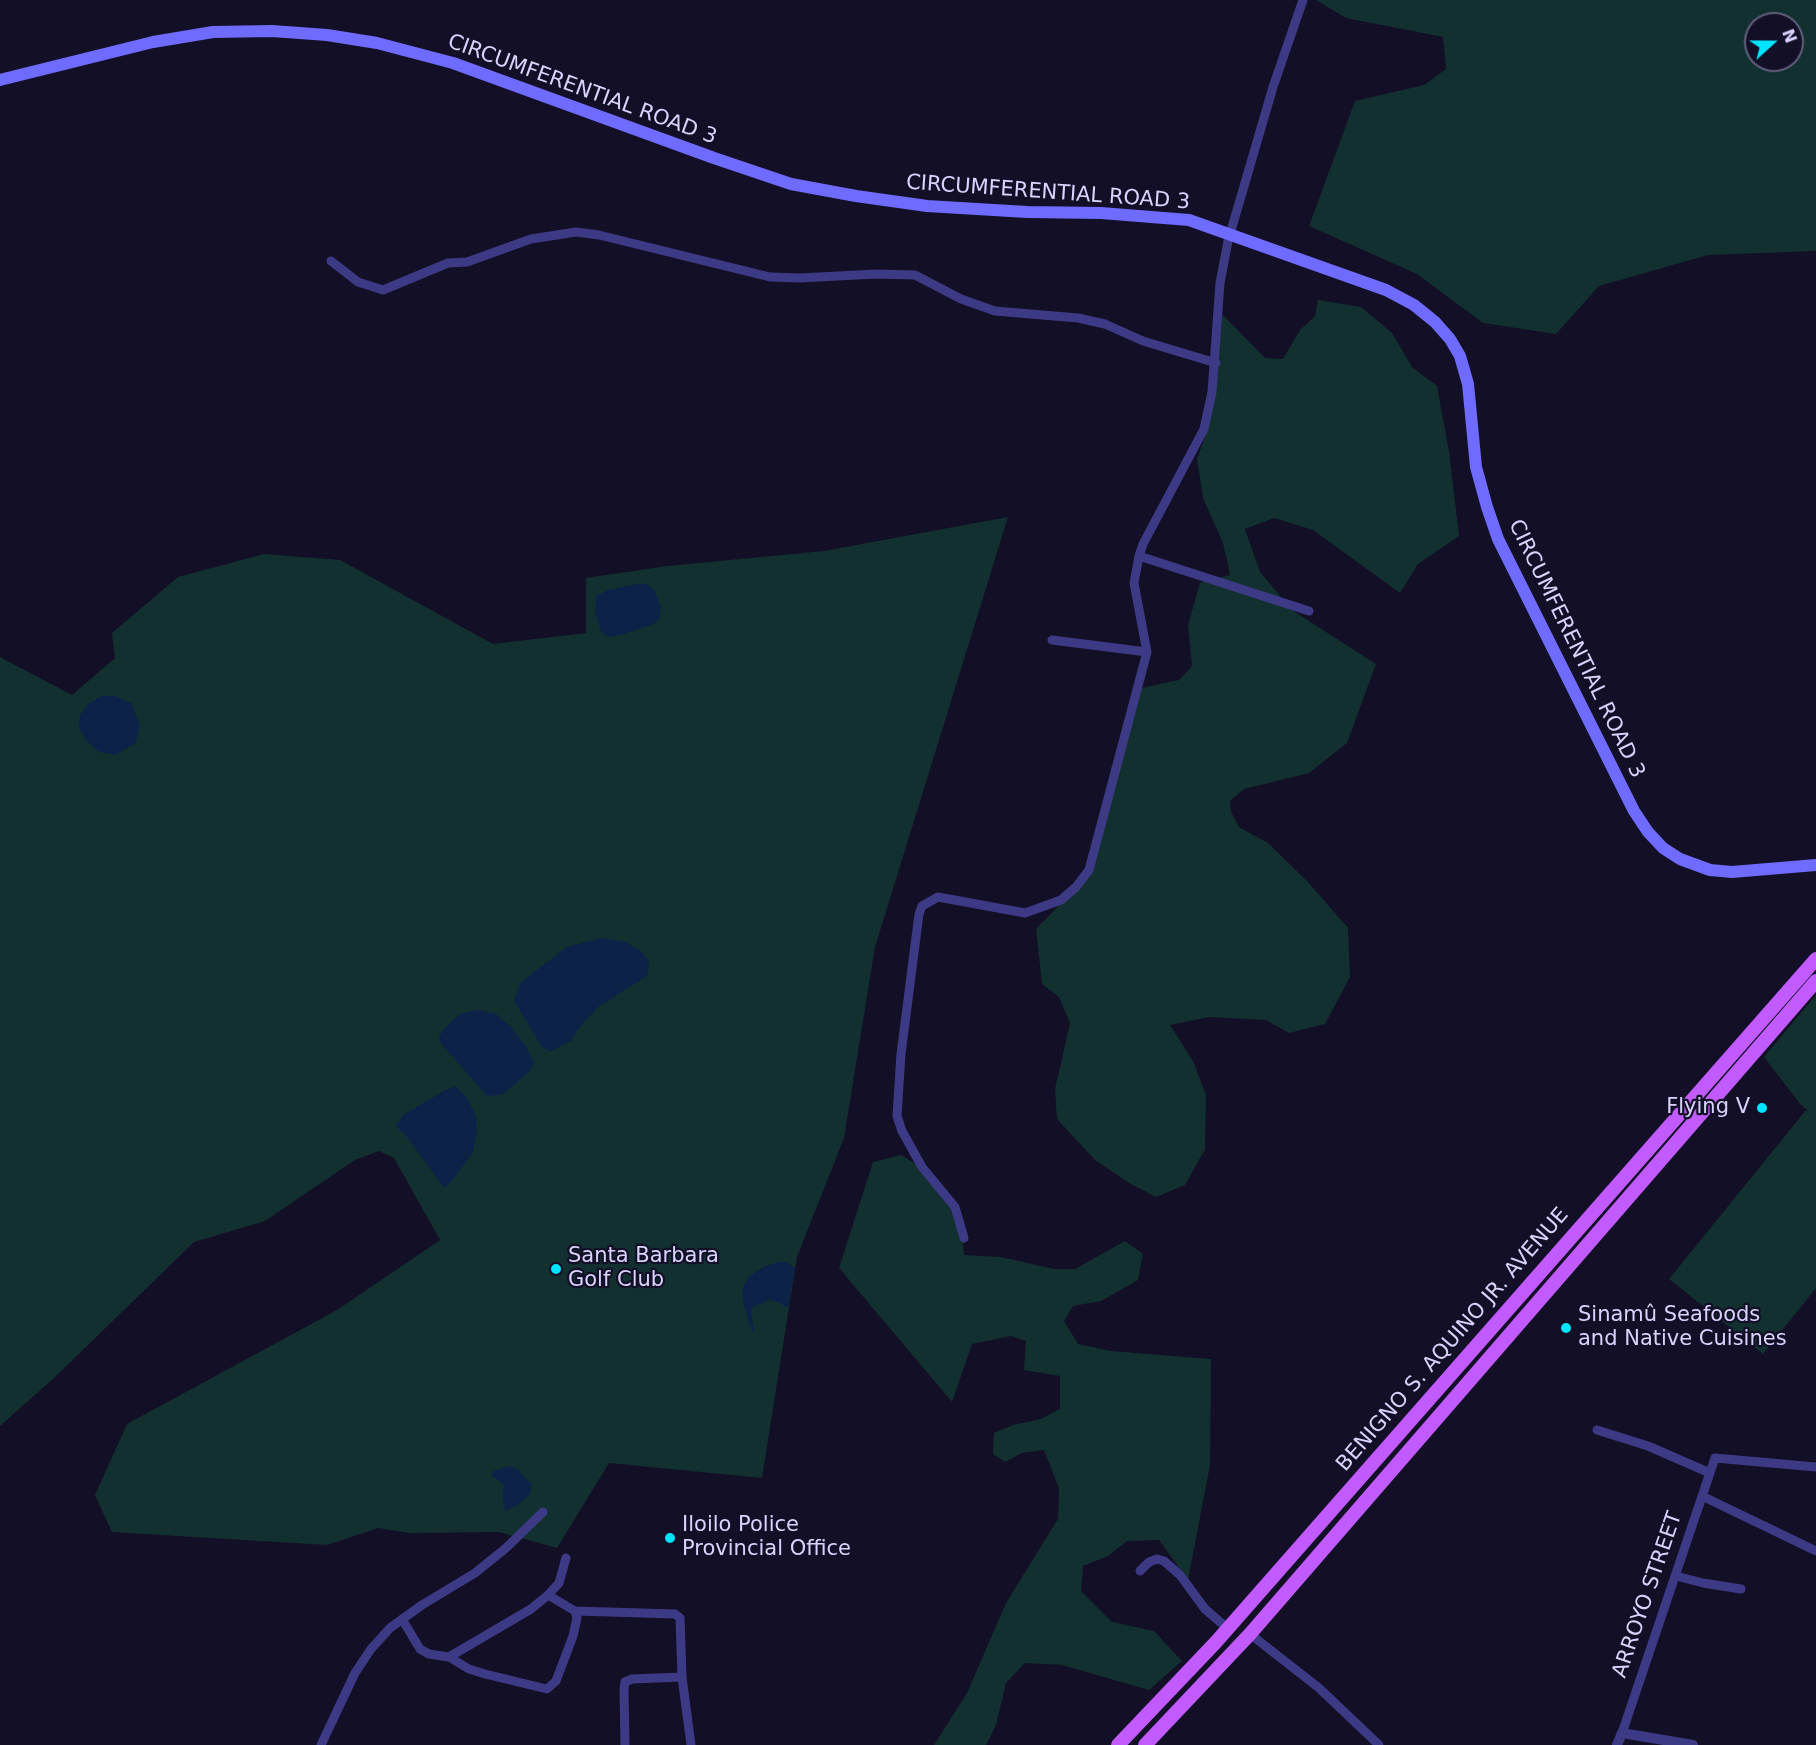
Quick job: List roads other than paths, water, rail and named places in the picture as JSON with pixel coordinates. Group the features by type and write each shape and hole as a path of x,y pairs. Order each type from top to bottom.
{"main road":[{"name":"CIRCUMFERENTIAL ROAD 3","path":"0,80 153,42 213,32 272,31 327,35 377,43 453,63 790,184 927,206 1027,212 1101,213 1189,220 1386,290 1414,305 1436,322 1460,356 1466,372 1476,467 1498,539 1629,800 1648,832 1663,848 1680,859 1710,870 1732,872 1816,865"},
{"name":"BENIGNO S. AQUINO JR. AVENUE","path":"1118,1745 1227,1628 1816,959"},
{"name":"BENIGNO S. AQUINO JR. AVENUE","path":"1145,1745 1250,1634 1816,981"},
{"path":"1445,1381 1459,1395"}],"street":[{"path":"964,1238 956,1207 922,1167 902,1131 897,1116 901,1054 919,914 922,906 938,897 1025,913 1061,900 1076,887 1089,870 1147,652 1134,584 1139,556 1143,544 1204,429 1216,363 1220,283 1230,234 1272,87 1303,0"},
{"path":"331,261 357,282 383,290 448,263 467,262 531,239 576,232 599,235 770,277 915,275 961,299 995,311 1078,318 1105,324 1143,340 1216,363"},
{"path":"1139,556 1309,610"},
{"path":"1052,640 1147,652"},
{"path":"1597,1430 1648,1446 1710,1473"},
{"name":"ARROYO STREET","path":"1617,1745 1677,1576 1715,1458 1816,1467"},
{"path":"1702,1496 1816,1551"},
{"path":"321,1745 355,1673 371,1649 390,1628 422,1605 475,1573 506,1548 543,1512"},
{"path":"449,1657 531,1609 548,1595 559,1582 566,1558"},
{"path":"1140,1571 1149,1562 1157,1559 1164,1561 1180,1575 1204,1610 1227,1628"},
{"path":"1677,1576 1741,1589"},
{"path":"548,1595 574,1611 675,1614 680,1622 682,1677 691,1745"},
{"path":"402,1619 420,1649 449,1657 469,1669 547,1689 556,1681 573,1636 577,1618 574,1611"},
{"path":"1250,1634 1319,1688 1379,1745"},
{"path":"625,1745 625,1682 632,1679 682,1677"},
{"path":"1622,1733 1694,1745"}],"water":[{"path":"647,584 655,591 661,608 659,619 654,624 630,632 612,637 606,636 601,631 595,612 596,596 608,590"},
{"path":"102,696 115,696 131,703 140,725 136,743 115,755 99,752 86,740 79,728 80,715 88,704"},
{"path":"601,938 626,942 641,951 649,962 647,976 598,1007 578,1029 571,1041 550,1052 541,1046 514,1000 521,982 567,947"},
{"path":"478,1010 496,1014 512,1028 527,1048 534,1063 529,1072 503,1094 487,1096 440,1042 439,1036 460,1014"},
{"path":"455,1086 467,1098 476,1116 477,1132 473,1152 452,1181 444,1188 407,1137 396,1126 403,1115"},
{"path":"786,1262 795,1268 788,1308 769,1300 753,1307 751,1314 755,1335 749,1323 742,1289 749,1277 763,1267"},
{"path":"510,1466 517,1469 531,1484 530,1494 518,1505 505,1511 504,1485 491,1475 494,1471"}],"place":[{"name":"Flying V","path":"1762,1108"},
{"name":"Santa Barbara Golf Club","path":"556,1269"},
{"name":"Sinamû Seafoods and Native Cuisines","path":"1566,1328"},
{"name":"Iloilo Police Provincial Office","path":"670,1538"}]}
